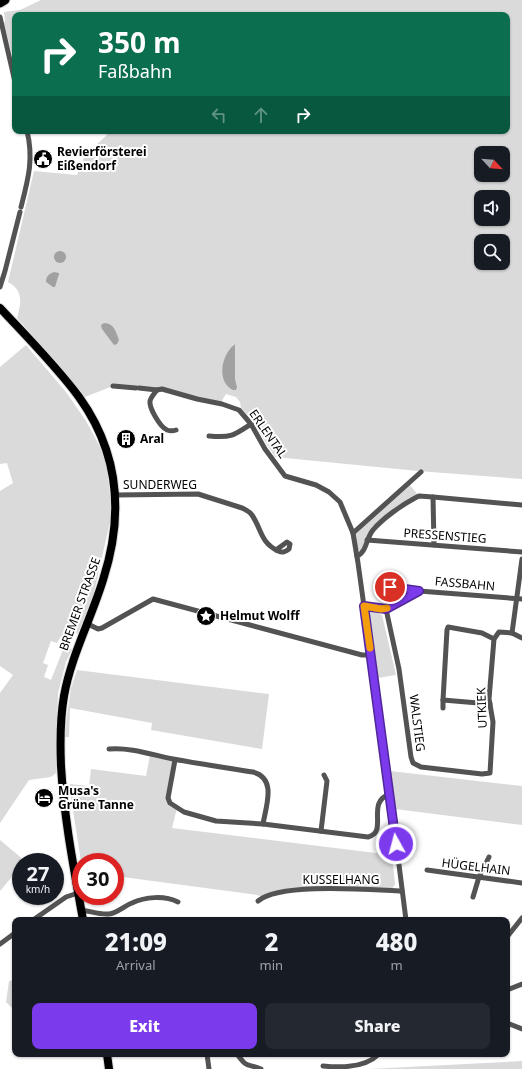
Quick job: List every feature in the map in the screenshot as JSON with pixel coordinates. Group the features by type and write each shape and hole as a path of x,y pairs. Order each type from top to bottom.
{"highway":[{"path":"0,2 5,0"}],"main road":[{"name":"BREMER STRASSE","path":"0,308 64,379 82,403 93,421 108,456 116,495 116,518 111,549 103,581 69,671 61,715 60,746 63,801 72,856"},
{"name":"BREMER STRASSE","path":"80,905 82,917"},
{"path":"107,1057 109,1069"}],"street":[{"path":"0,19 12,69"},
{"path":"0,287 21,209 30,168 31,153 28,134"},
{"name":"ERLENTAL","path":"113,386 157,390 162,389 239,410 251,424 285,476 316,485 329,492 340,502 353,533 357,556 406,917"},
{"path":"157,390 152,396 150,409 166,430 176,430"},
{"path":"209,436 233,436 251,424"},
{"path":"353,533 421,472"},
{"name":"SUNDERWEG","path":"116,495 198,494 242,508 247,510 253,517 267,545 276,550"},
{"path":"357,556 363,552 367,540 373,530 380,523 412,499 419,496 522,505"},
{"path":"433,497 434,546"},
{"name":"PRESSENSTIEG","path":"367,540 522,552"},
{"path":"512,633 522,559"},
{"path":"390,587 419,591"},
{"name":"FASSBAHN","path":"386,609 419,591 522,599"},
{"path":"86,623 98,629 102,628 153,599 362,655 371,655"},
{"path":"364,606 386,609"},
{"name":"WALSTIEG","path":"386,609 399,669 412,760 418,766 423,767 482,774 490,773"},
{"path":"443,708 448,627 482,633 494,639 499,632 512,633 522,638"},
{"name":"UTKIEK","path":"490,773 494,722 490,704 494,639"},
{"path":"443,700 490,704"},
{"path":"109,749 115,748 128,750 174,760 253,772 262,775 267,782 268,788 263,824"},
{"path":"174,760 169,802 177,808 192,815 210,820 263,824 366,837 373,836 377,830 379,802 383,797 390,794"},
{"path":"321,831 327,781 324,775"},
{"path":"473,897 489,857"},
{"name":"HÜGELHAIN","path":"427,870 522,883"},
{"name":"KUSSELHANG","path":"258,901 262,897 282,892 312,888 402,891"},
{"path":"37,917 66,897 72,895"},
{"path":"81,910 108,914 144,898 172,900 178,902"},
{"path":"510,933 522,918"},
{"path":"0,944 12,935"},
{"path":"510,989 522,984"},
{"path":"510,1024 522,1029"},
{"path":"207,1057 209,1069"},
{"path":"239,1057 244,1063 249,1066 261,1069"},
{"path":"323,1066 344,1067 358,1065 370,1061 375,1057"}],"shaded area":[{"path":"41,0 522,0 522,479 418,471 275,457 251,419 241,408 240,402 236,397 226,394 221,402 152,390 113,386 85,397 17,318 20,307 19,293 17,289 8,282 34,171 77,175 85,155 107,135 105,134 510,134 510,12 12,12 12,55 4,23 4,12 20,10","holes":["234,344 235,379 237,387 225,358"]},
{"path":"60,251 64,253 66,257 64,261 60,263 56,261 54,257 56,253"},
{"path":"54,272 59,274 55,287 53,287 46,282 48,276"},
{"path":"107,323 114,328 119,340 117,344 114,345 102,329 101,325"},
{"path":"235,344 235,379 237,387 236,390 233,390 227,386 222,374 222,368 225,357"},
{"path":"26,345 66,392 86,421 106,458 112,513 93,597 78,633 72,635 65,634 57,643 51,641 43,663 48,665 44,677 51,680 64,647 72,649 66,662 58,693 56,773 51,777 29,780 0,823 0,693 13,675 0,666 0,491 13,483 7,463 0,464 0,367"},
{"path":"408,483 419,496 373,530 363,552 358,550 353,533"},
{"path":"393,588 410,590 409,596 392,606"},
{"path":"369,612 377,612 382,615 396,675 378,678"},
{"path":"77,670 269,694 262,749 151,730 152,723 70,708 69,737 64,737 71,688"},
{"path":"150,755 175,760 168,798 177,808 172,828 392,855 395,884 391,891 313,888 262,897 257,895 124,877 124,853 80,853 69,784 89,786 91,769 146,776"},
{"path":"390,771 522,786 522,825 395,809"},
{"path":"0,840 15,853 12,853 12,877 0,891"},
{"path":"12,980 12,1008 6,1002 9,981"},
{"path":"522,1061 522,1069 369,1069"}],"slow traffic":[{"path":"370,648 364,606 381,609 387,608"}],"place":[{"name":"Revierförsterei Eißendorf","path":"43,159"},
{"name":"Aral","path":"126,439"},
{"name":"Helmut Wolff","path":"206,616"},
{"name":"Musa's Grüne Tanne","path":"44,798"}],"route":[{"path":"390,587 419,591 414,592 386,609 364,606 396,844"}]}
